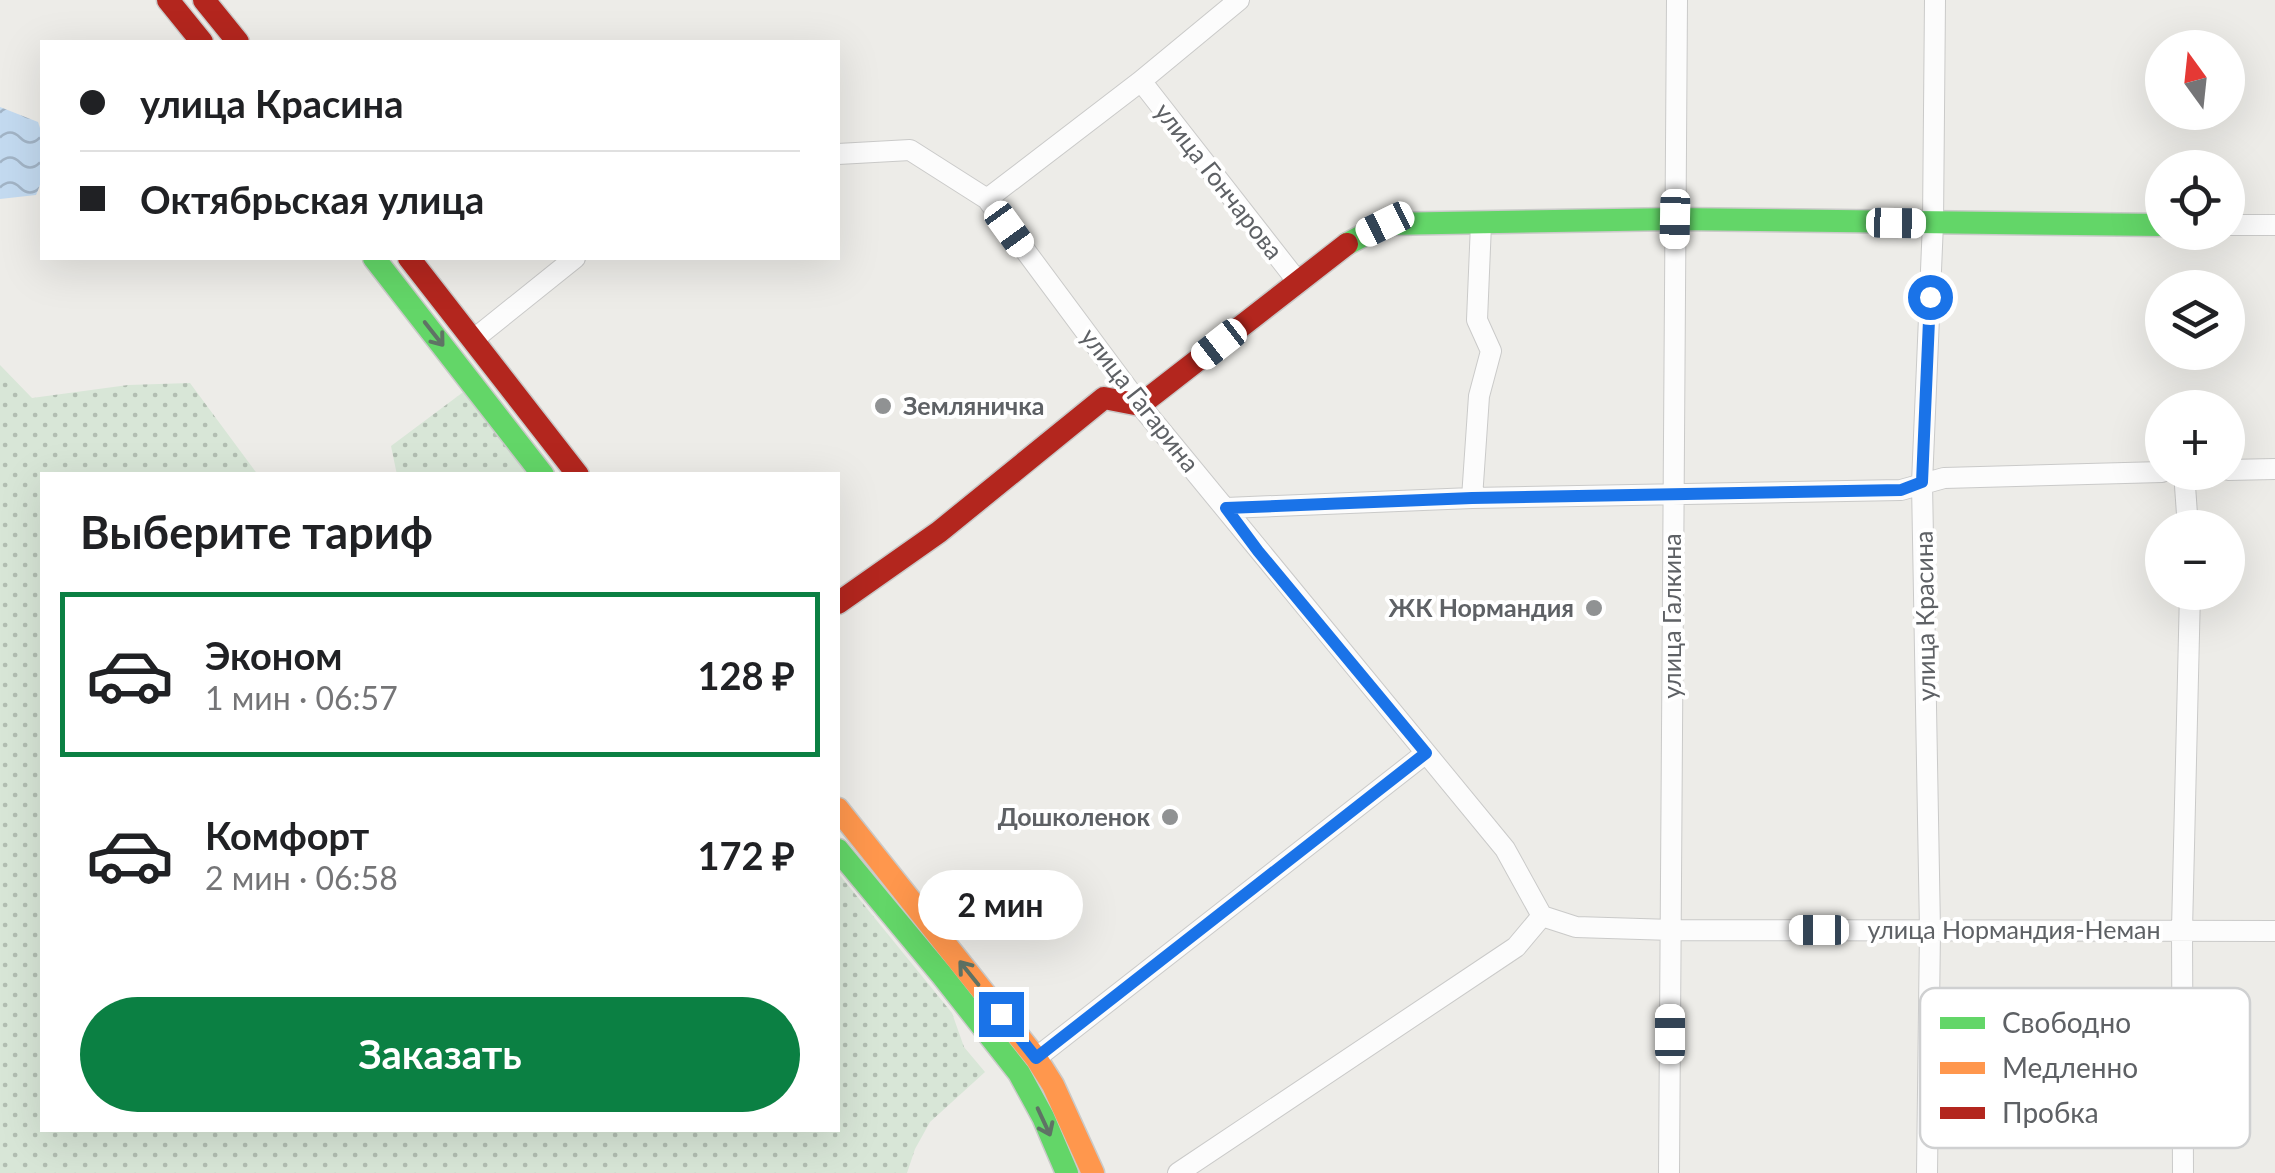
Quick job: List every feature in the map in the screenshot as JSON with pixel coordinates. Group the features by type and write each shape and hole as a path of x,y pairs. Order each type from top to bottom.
{"main road":[{"path":"168,0 200,40"},
{"path":"204,0 236,40"},
{"path":"840,602 938,532 1104,398 1140,405 1352,240 1385,224 1675,219 2145,224"},
{"path":"376,260 541,472"},
{"path":"411,260 576,472"},
{"path":"840,812 1028,1066 1043,1117 1067,1173"},
{"path":"840,852 942,974 1028,1066 1053,1085 1094,1173"}],"street":[{"name":"улица Гончарова","path":"988,200 1238,0"},
{"name":"улица Галкина","path":"1669,1173 1677,0"},
{"name":"улица Красина","path":"1929,988 1922,482 1932,223 1935,0"},
{"name":"улица Гончарова","path":"1141,80 1298,282"},
{"name":"улица Гагарина","path":"840,154 910,150 988,200 1140,405 1505,849 1542,916"},
{"path":"1472,498 1479,396 1491,351 1477,320 1481,224"},
{"path":"2245,225 2275,225"},
{"path":"474,339 573,260"},
{"path":"2245,470 2275,469"},
{"path":"1226,508 1472,498 1901,490 1944,478 2145,472"},
{"path":"2182,988 2190,610"},
{"path":"1028,1066 1426,753"},
{"path":"1178,1173 1516,947 1542,916"},
{"name":"улица Нормандия-Неман","path":"1542,916 1576,927 1672,930 2275,931"},
{"name":"улица Красина","path":"1927,1148 1927,1173"},
{"path":"2184,1148 2184,1173"}],"green space":[{"path":"0,365 32,398 128,385 190,383 256,472 40,472 40,1132 840,1132 840,875 952,1013 964,1047 985,1072 930,1122 907,1173 0,1173"},
{"path":"474,384 539,472 396,472 391,446"}],"water":[{"path":"0,107 38,122 40,184 36,195 0,199"}],"traffic: fast":[{"path":"1347,244 1385,224 1675,219 2145,225"},
{"path":"376,260 541,472"},
{"path":"840,852 1019,1073 1067,1173"}],"traffic: slow":[{"path":"840,812 1036,1058 1053,1085 1093,1173"}],"traffic: jam":[{"path":"168,0 200,40"},
{"path":"204,0 236,40"},
{"path":"840,602 939,532 1104,398 1140,405 1347,244"},
{"path":"411,260 576,472"}],"place":[{"name":"Земляничка","path":"883,406"},
{"name":"ЖК Нормандия","path":"1594,608"},
{"name":"Дошколенок","path":"1170,817"}],"route":[{"path":"1001,1014 1036,1058 1426,753 1226,508 1472,498 1901,490 1922,482 1930,297"}]}
